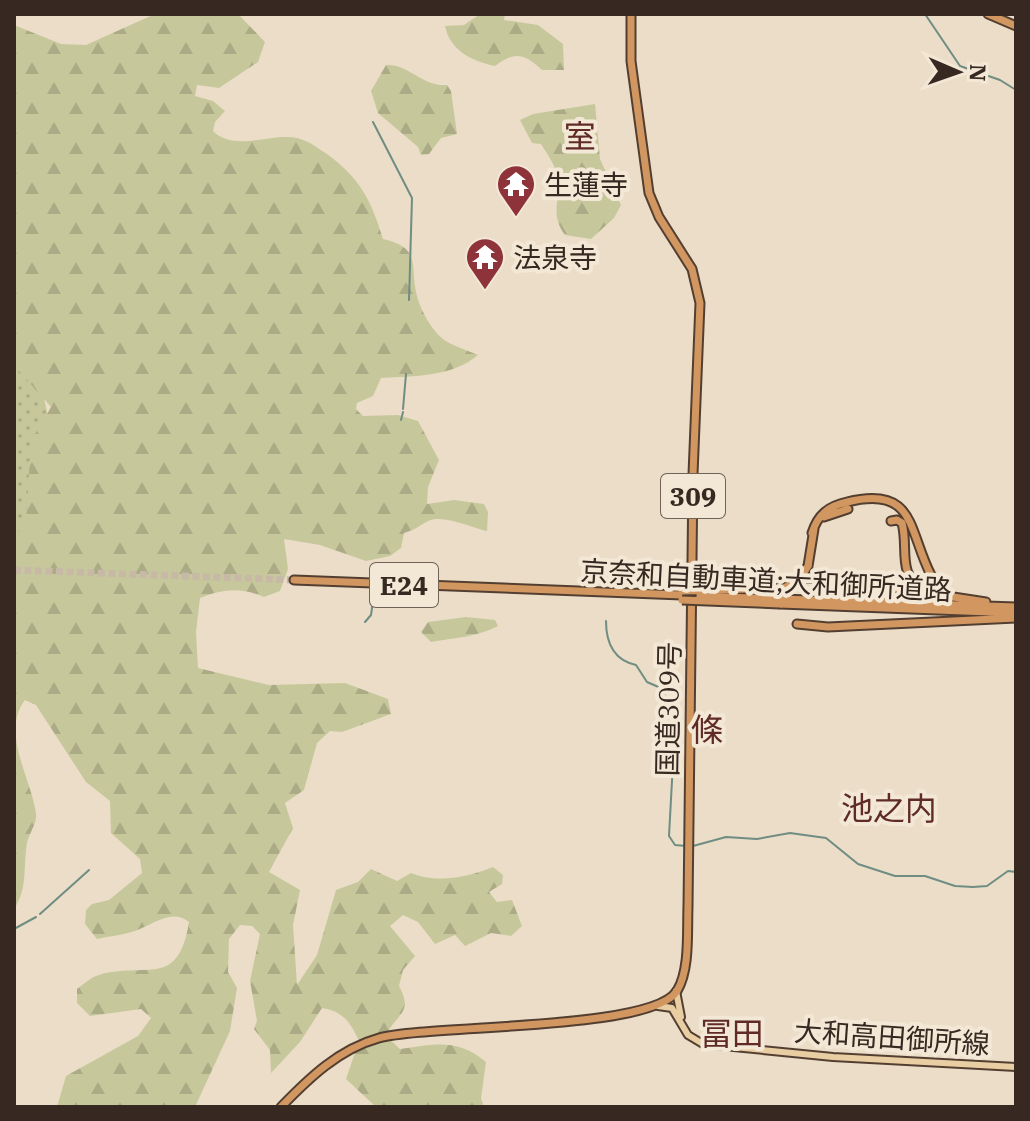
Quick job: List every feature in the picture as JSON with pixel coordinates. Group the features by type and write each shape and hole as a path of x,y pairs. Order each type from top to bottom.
{"highway":[{"name":"国道309号","path":"631,14 631,61 649,193 659,217 692,269 700,303 693,474 688,907 684,965 676,991"},
{"path":"988,14 1016,26"},
{"path":"682,595 784,588 798,581 808,566 812,533 826,510 872,498 902,508 917,532 931,575"},
{"path":"812,533 825,516 848,509"},
{"path":"917,532 903,519 891,521 899,520 903,526 904,557 916,586 966,609 1015,611"},
{"path":"788,579 820,577 933,594"},
{"name":"京奈和自動車道;大和御所道路","path":"294,580 682,595"},
{"name":"京奈和自動車道;大和御所道路","path":"514,589 966,609"},
{"path":"797,624 828,627 966,609 1015,611"},
{"path":"281,1107 323,1066 380,1037 538,1025 658,1006 676,991"}],"main road":[{"path":"676,991 681,1020"},
{"name":"大和高田御所線","path":"658,1006 672,1008 688,1035 703,1044 833,1057 1016,1067"}],"green space":[{"path":"155,14 238,14 265,42 258,62 219,88 197,85 195,96 213,101 225,111 215,122 213,131 228,140 237,141 283,137 302,139 338,163 363,191 383,239 404,247 409,253 417,296 431,325 447,341 478,355 457,368 445,371 381,378 373,396 357,403 356,409 363,416 398,415 418,421 439,460 428,487 427,504 454,500 484,504 488,512 487,531 434,519 404,533 401,548 390,556 366,561 320,545 284,539 288,569 280,591 264,597 232,590 200,598 196,632 198,668 269,685 345,683 388,699 391,714 342,732 330,731 317,743 304,790 285,803 293,828 269,872 300,890 293,925 297,985 317,955 336,890 358,882 371,869 397,881 411,873 431,878 452,878 493,867 503,875 502,884 489,892 497,902 512,900 522,926 511,936 491,933 465,946 455,935 435,944 418,922 403,915 390,926 415,956 403,970 399,986 404,1008 386,1036 400,1049 445,1045 476,1054 486,1062 481,1098 484,1107 376,1107 346,1079 359,1041 353,1029 341,1015 322,1008 300,1042 271,1073 270,1050 254,1029 257,1021 250,981 260,934 252,926 240,925 229,939 228,972 237,988 230,1031 195,1107 57,1107 66,1076 138,1036 151,1018 141,1009 90,1016 77,1003 77,989 99,975 158,969 168,965 177,957 184,943 189,922 169,917 135,931 97,939 85,924 86,910 92,904 109,900 142,873 140,859 111,833 110,801 86,782 36,705 25,700 18,713 16,741 36,818 27,843 21,893 14,909 14,538 26,522 31,441 51,407 19,371 14,348 14,25 61,44 86,45"},
{"path":"480,14 505,14 504,20 538,25 563,44 564,70 542,70 519,56 495,66 463,53 452,42 445,26 464,25"},
{"path":"386,65 402,68 430,83 447,85 451,91 457,134 441,138 429,154 421,155 418,147 378,113 371,91"},
{"path":"595,104 600,159 621,205 614,218 591,239 565,235 560,228 555,170 541,144 532,143 520,120 533,114"},
{"path":"14,264 64,488 14,563"},
{"path":"466,617 495,620 498,626 474,635 431,642 421,632 428,622"}],"waterway":[{"path":"925,14 960,66 1000,80 1016,90"},
{"path":"373,122 412,198 409,300"},
{"path":"403,409 406,374"},
{"path":"401,420 403,412"},
{"path":"377,578 379,563"},
{"path":"365,622 371,615 375,587"},
{"path":"606,621 607,636 616,655 636,665 647,682 663,689 670,708 674,744 669,836 675,845 686,846"},
{"path":"693,846 726,837 757,839 790,833 826,838 858,864 895,876 925,876 955,886 973,887 987,886 1008,871 1016,872"},
{"path":"40,914 89,870"},
{"path":"14,929 36,917"}],"tunnel":[{"path":"14,570 294,580"}],"place":[{"name":"生蓮寺","path":"516,218"},
{"name":"法泉寺","path":"485,291"}],"district":[{"name":"室","path":"580,136"},
{"name":"條","path":"707,729"},
{"name":"池之内","path":"889,808"},
{"name":"冨田","path":"732,1033"}]}
